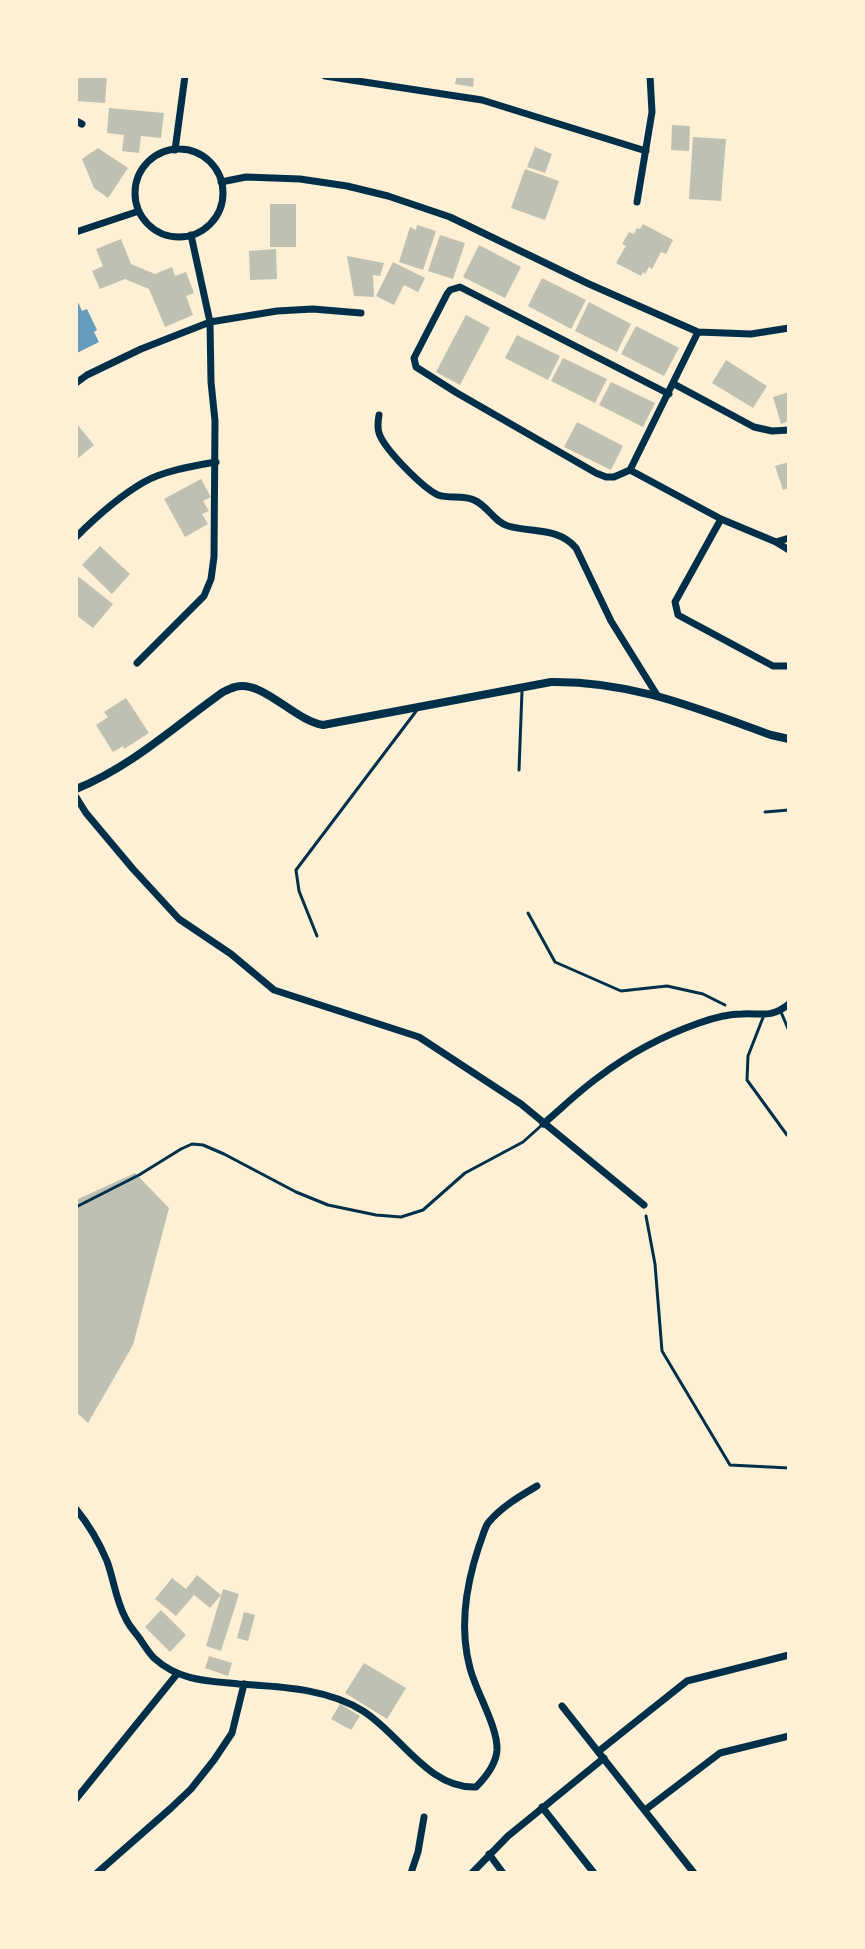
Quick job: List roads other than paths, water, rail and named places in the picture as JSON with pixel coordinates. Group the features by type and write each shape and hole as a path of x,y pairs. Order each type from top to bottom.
{"street":[{"path":"175,150 185,76"},
{"path":"325,76 482,100 646,151"},
{"path":"637,202 652,112 650,76"},
{"path":"175,150 204,157 212,164 221,182 221,204 217,215 201,231 191,235 180,237 160,233 144,220 135,198 141,171 150,160 175,150"},
{"path":"221,182 246,177 300,179 347,186 418,205 698,332 751,334 789,328"},
{"path":"76,232 139,211"},
{"path":"137,663 204,596 211,579 214,557 216,462 210,322 191,235"},
{"path":"669,394 460,287 447,294 415,354 414,363 421,370 596,473 614,477 630,470 669,394 674,384 698,332"},
{"path":"76,383 141,349 210,322 277,311 313,309 361,313"},
{"path":"674,384 754,427 772,431 789,430"},
{"path":"379,415 377,424 384,444 432,492 442,496 472,498 504,525 561,535 571,542 611,621 657,695"},
{"path":"76,537 100,513 146,481 188,467 216,462"},
{"path":"630,470 721,519 789,550"},
{"path":"721,519 675,602 678,615 773,666 789,666"},
{"path":"776,542 789,538"},
{"path":"76,789 126,764 223,692 236,686 259,691 302,718 323,725 551,682 613,685 657,695 789,739"},
{"path":"76,797 86,813 179,919 231,954 274,990 419,1037 521,1104 644,1205"},
{"path":"543,1124 601,1075 643,1049 722,1016 764,1015 780,1011 789,1004"},
{"path":"76,1509 91,1528 107,1561 125,1618 153,1658 177,1674 197,1681 312,1692 339,1698 383,1726 428,1769 443,1779 463,1787 476,1787 492,1767 497,1751 465,1649 469,1582 487,1525 514,1499 537,1486"},
{"path":"472,1873 489,1854 687,1681 789,1655"},
{"path":"76,1799 177,1674"},
{"path":"97,1873 191,1789 214,1760 232,1733 244,1684"},
{"path":"562,1706 694,1873"},
{"path":"645,1810 720,1753 789,1736"},
{"path":"542,1807 594,1873"},
{"path":"411,1873 424,1817"},
{"path":"489,1854 503,1873"}],"lane":[{"path":"519,770 522,687"},
{"path":"317,936 299,891 296,870 420,707"},
{"path":"765,812 789,810"},
{"path":"780,1011 789,1031"},
{"path":"764,1015 748,1056 747,1080 787,1135"},
{"path":"76,1207 192,1144 224,1154 296,1192 328,1205 401,1217 423,1210 465,1173 523,1142 543,1124"}],"water":[{"path":"77,300 82,311 87,309 99,342 77,353"}]}
